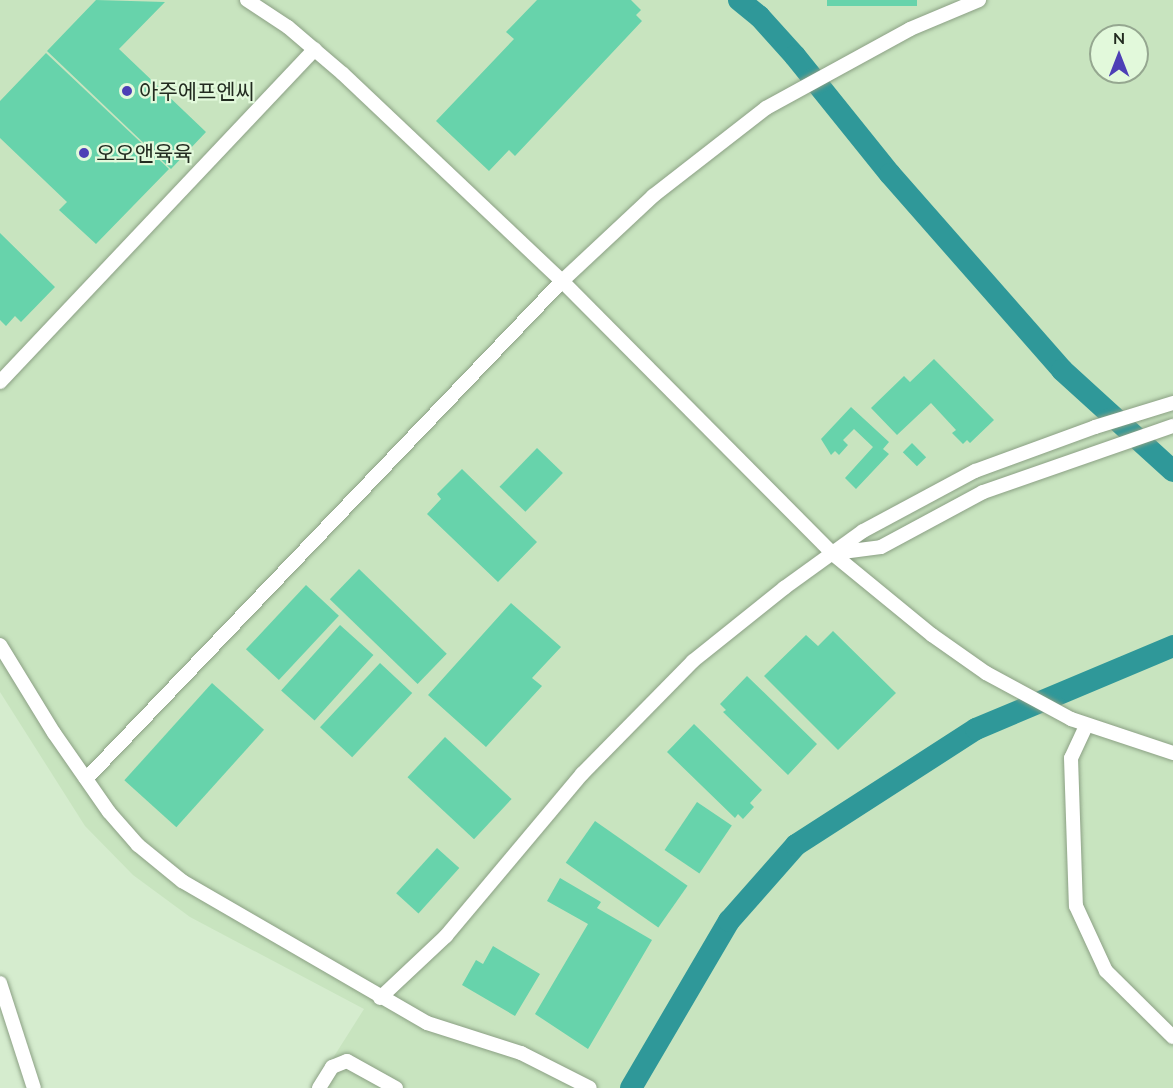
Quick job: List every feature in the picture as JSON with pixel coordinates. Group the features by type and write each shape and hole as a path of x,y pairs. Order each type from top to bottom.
{"street":[{"path":"247,0 315,49 562,281 833,554 944,644 986,673 1086,726 1173,753"},
{"path":"86,779 562,281 689,166 766,108 804,86 945,11 979,0"},
{"path":"0,382 315,49"},
{"path":"380,998 446,936 582,774 693,661 784,588 862,531 975,471 1095,426 1153,407 1173,403"},
{"path":"833,554 880,548 983,492 1173,426"},
{"path":"0,645 86,779 138,845 182,881 380,998 427,1023 521,1053 590,1088"},
{"path":"1086,726 1071,758 1076,906 1106,972 1173,1037"},
{"path":"0,983 34,1088"},
{"path":"319,1088 332,1067 347,1061 396,1088"},
{"path":"561,1088 568,1075"}],"shaded area":[{"path":"0,0 1173,0 1173,1088 314,1088 364,1009 190,917 133,875 85,826 0,692"}],"building":[{"name":"아주에프엔씨","path":"96,0 165,2 119,49 206,132 171,169 47,51"},
{"path":"537,0 631,0 641,10 636,15 642,21 515,156 509,150 489,171 436,121 514,39 506,32"},
{"path":"827,0 917,0 917,6 827,6"},
{"name":"오오앤육육","path":"46,53 169,169 96,244 59,210 67,202 0,138 0,101"},
{"path":"0,233 55,287 21,322 15,316 6,326 0,320"},
{"path":"934,359 994,420 970,443 967,440 963,444 952,433 956,430 931,403 897,435 871,408 904,376 910,382"},
{"path":"851,407 889,442 883,449 889,454 856,489 845,478 873,447 854,429 843,440 848,445 839,455 835,451 831,455 821,439"},
{"path":"912,443 926,457 917,466 903,452"},
{"path":"537,448 563,473 525,512 499,487"},
{"path":"462,469 537,542 498,582 427,514 441,499 437,494"},
{"path":"359,569 447,654 418,684 330,599"},
{"path":"306,585 339,616 279,680 246,649"},
{"path":"511,603 561,647 532,678 542,686 486,747 428,695"},
{"path":"340,625 373,655 315,721 281,690"},
{"path":"833,631 896,693 838,750 764,676 806,635 818,646"},
{"path":"380,663 412,693 352,757 320,727"},
{"path":"747,676 817,744 788,775 723,712 726,710 720,704"},
{"path":"212,683 264,730 176,827 124,780"},
{"path":"694,724 762,790 750,803 754,807 743,819 738,814 735,818 667,752"},
{"path":"445,737 512,799 474,839 407,777"},
{"path":"697,802 732,825 699,874 665,850"},
{"path":"595,821 688,886 658,928 566,863"},
{"path":"437,848 459,868 418,913 396,893"},
{"path":"560,878 601,902 597,908 652,940 588,1049 535,1014 588,924 547,901"},
{"path":"493,946 540,974 515,1016 462,985 476,960 483,964"}],"waterway":[{"path":"739,0 759,16 795,56 890,174 1062,370 1173,471"},
{"path":"631,1088 729,921 796,845 976,729 1173,646"}],"place":[{"name":"아주에프엔씨","path":"127,91"},
{"name":"오오앤육육","path":"84,153"}]}
